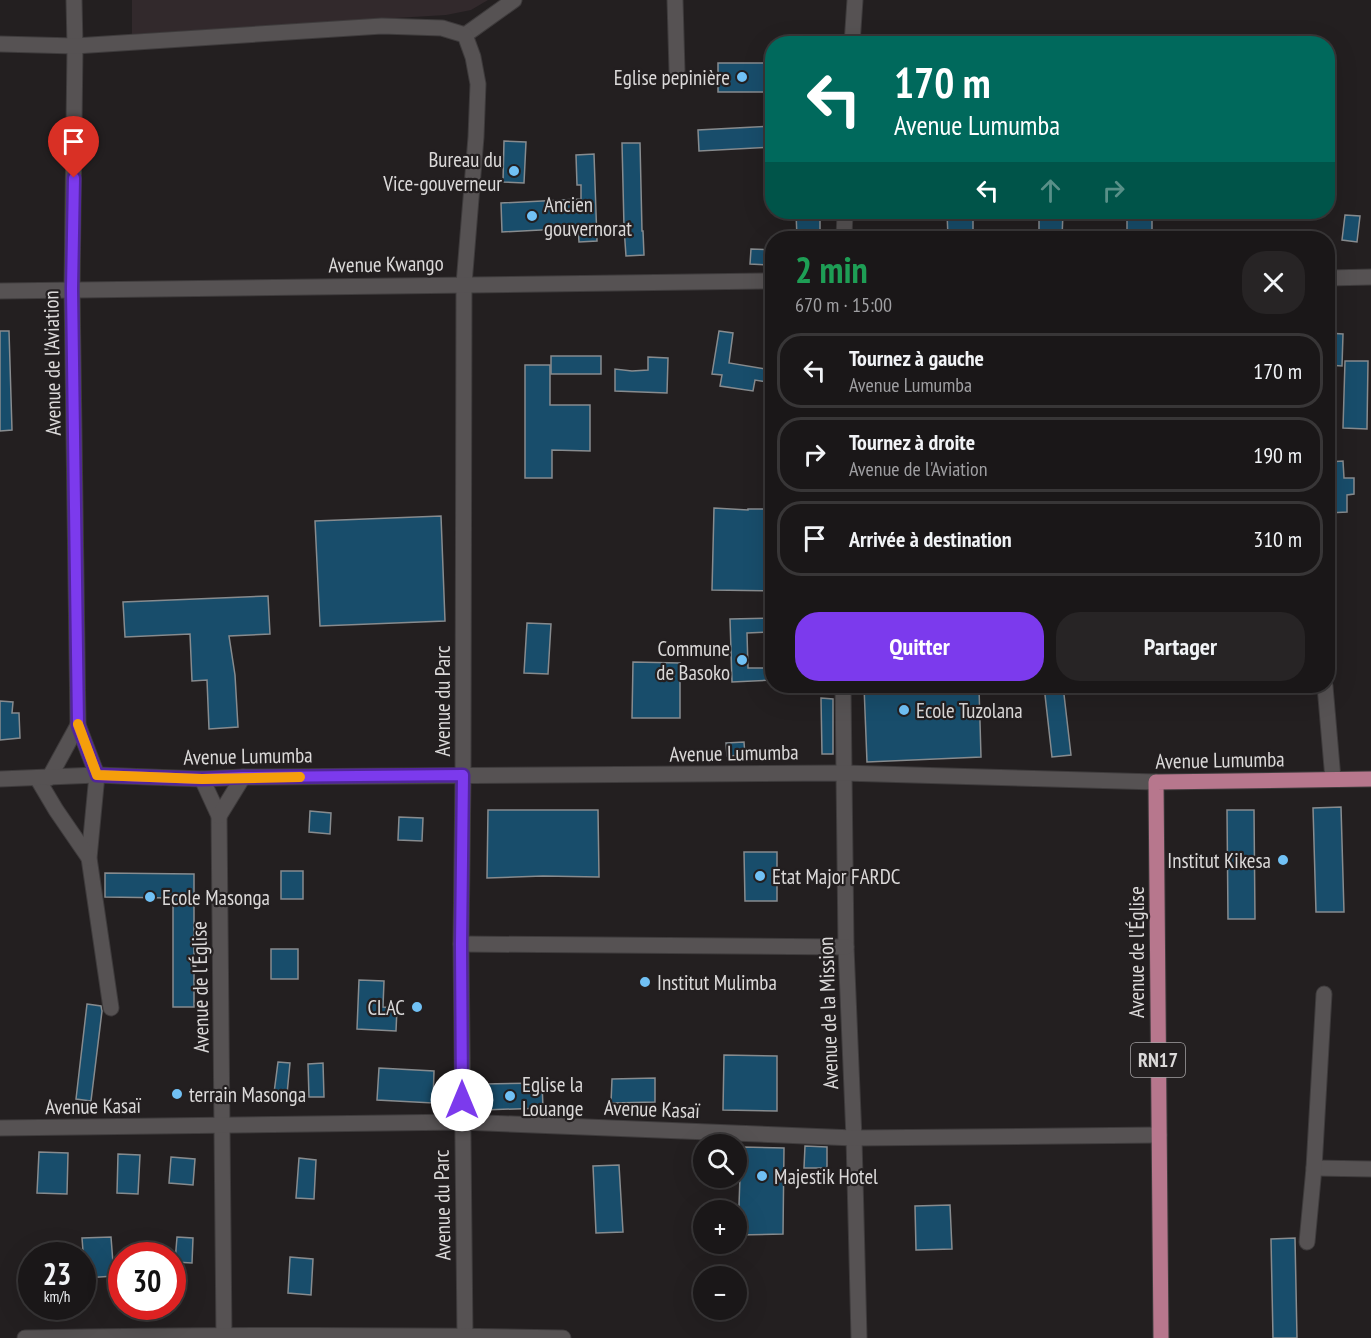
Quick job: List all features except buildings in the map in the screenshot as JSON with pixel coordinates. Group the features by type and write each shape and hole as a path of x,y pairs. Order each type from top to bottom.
{"main road":[{"name":"Avenue Lumumba","path":"1156,782 1371,779"},
{"name":"Avenue de l'Église","path":"1156,782 1161,1338"}],"street":[{"name":"Avenue de l'Aviation","path":"74,0 72,289 78,725 97,775"},
{"path":"0,44 75,46 382,26 442,28 465,35 514,0"},
{"path":"675,0 677,71"},
{"path":"853,36 855,0"},
{"name":"Avenue du Parc","path":"465,35 473,57 478,84 464,284 461,944 465,1337"},
{"path":"1335,278 1371,277"},
{"name":"Avenue Kwango","path":"0,291 765,281"},
{"name":"Avenue de la Mission","path":"843,693 846,947 859,1338"},
{"path":"1326,693 1333,779"},
{"name":"Avenue de l'Aviation","path":"43,778 78,725"},
{"name":"Avenue Lumumba","path":"43,778 97,775 202,779 843,773 1156,782"},
{"path":"97,775 89,858 111,1008"},
{"path":"219,816 243,777"},
{"path":"0,779 43,778 56,810 89,858"},
{"path":"202,779 219,816"},
{"name":"Avenue de l'Église","path":"219,816 224,1336"},
{"path":"461,944 846,947"},
{"path":"1307,1242 1314,1168 1324,994"},
{"name":"Avenue Kasaï","path":"0,1128 462,1122 854,1138 1159,1135"},
{"path":"1314,1168 1371,1169"},
{"path":"25,1338 224,1336 563,1338"}],"shaded area":[{"path":"132,0 488,0 471,10 446,15 132,34"}],"slow traffic":[{"path":"78,724 97,775 202,779 300,777"}],"place":[{"name":"Eglise pepinière","path":"742,77"},
{"name":"Bureau du Vice-gouverneur","path":"514,171"},
{"name":"Ancien gouvernorat","path":"532,216"},
{"name":"Commune de Basoko","path":"742,660"},
{"name":"Ecole Tuzolana","path":"904,710"},
{"name":"Institut Kikesa","path":"1283,860"},
{"name":"Etat Major FARDC","path":"760,876"},
{"name":"Ecole Masonga","path":"150,897"},
{"name":"Institut Mulimba","path":"645,982"},
{"name":"CLAC","path":"417,1007"},
{"name":"terrain Masonga","path":"177,1094"},
{"name":"Eglise la Louange","path":"510,1096"},
{"name":"Majestik Hotel","path":"762,1176"}],"route":[{"path":"74,178 72,289 78,725 97,775 202,779 463,775 462,1100"}]}
